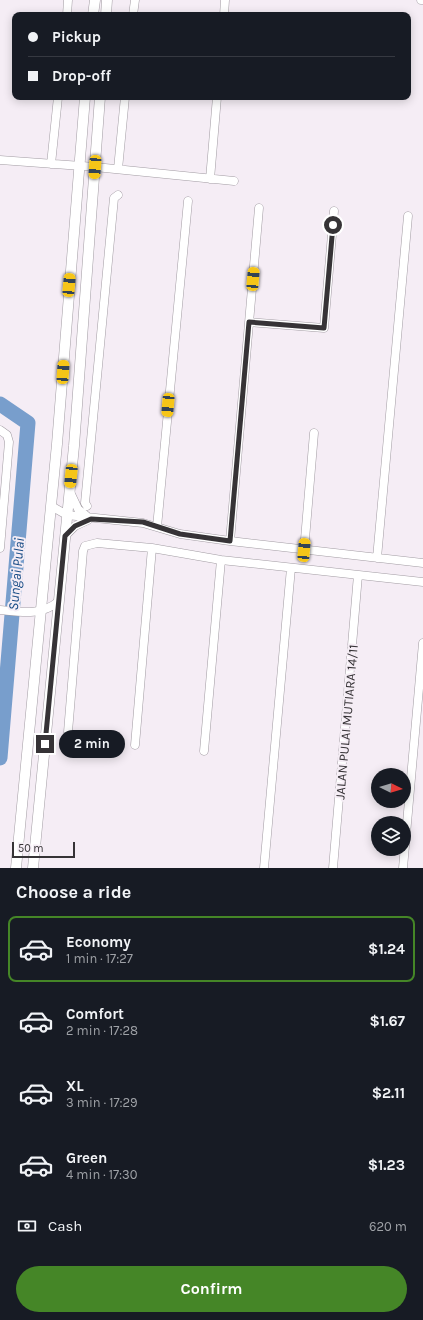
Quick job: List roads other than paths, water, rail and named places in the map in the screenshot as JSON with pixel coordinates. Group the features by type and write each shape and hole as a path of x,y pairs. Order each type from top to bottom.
{"street":[{"path":"67,12 68,0"},
{"path":"93,12 95,0"},
{"path":"106,12 108,0"},
{"path":"134,12 135,0"},
{"path":"224,12 225,0"},
{"path":"51,164 58,100"},
{"path":"16,868 36,612 51,506 78,166 85,100"},
{"path":"33,868 67,515 100,100"},
{"path":"118,169 125,100"},
{"path":"210,179 217,100"},
{"path":"0,160 118,169 234,181"},
{"path":"87,506 84,503 114,198 118,195"},
{"path":"157,527 188,201"},
{"path":"230,541 259,208"},
{"path":"249,322 324,328 334,211"},
{"path":"377,558 408,216"},
{"path":"0,430 6,435 9,442 0,548"},
{"path":"304,550 314,433"},
{"path":"69,491 78,509 91,519"},
{"path":"51,506 67,515 91,519 143,522 180,534 423,563"},
{"path":"65,536 75,526 91,519"},
{"path":"70,737 68,732 83,551 85,546 97,543 152,548 221,560 423,582"},
{"path":"135,746 152,548"},
{"path":"204,751 221,560"},
{"path":"264,868 291,568"},
{"name":"JALAN PULAI MUTIARA 14/11","path":"333,868 358,575"},
{"path":"0,610 36,612 58,602"},
{"path":"403,868 423,642"}],"waterway":[{"name":"Sungai Pulai","path":"0,404 28,423 0,758"}]}
